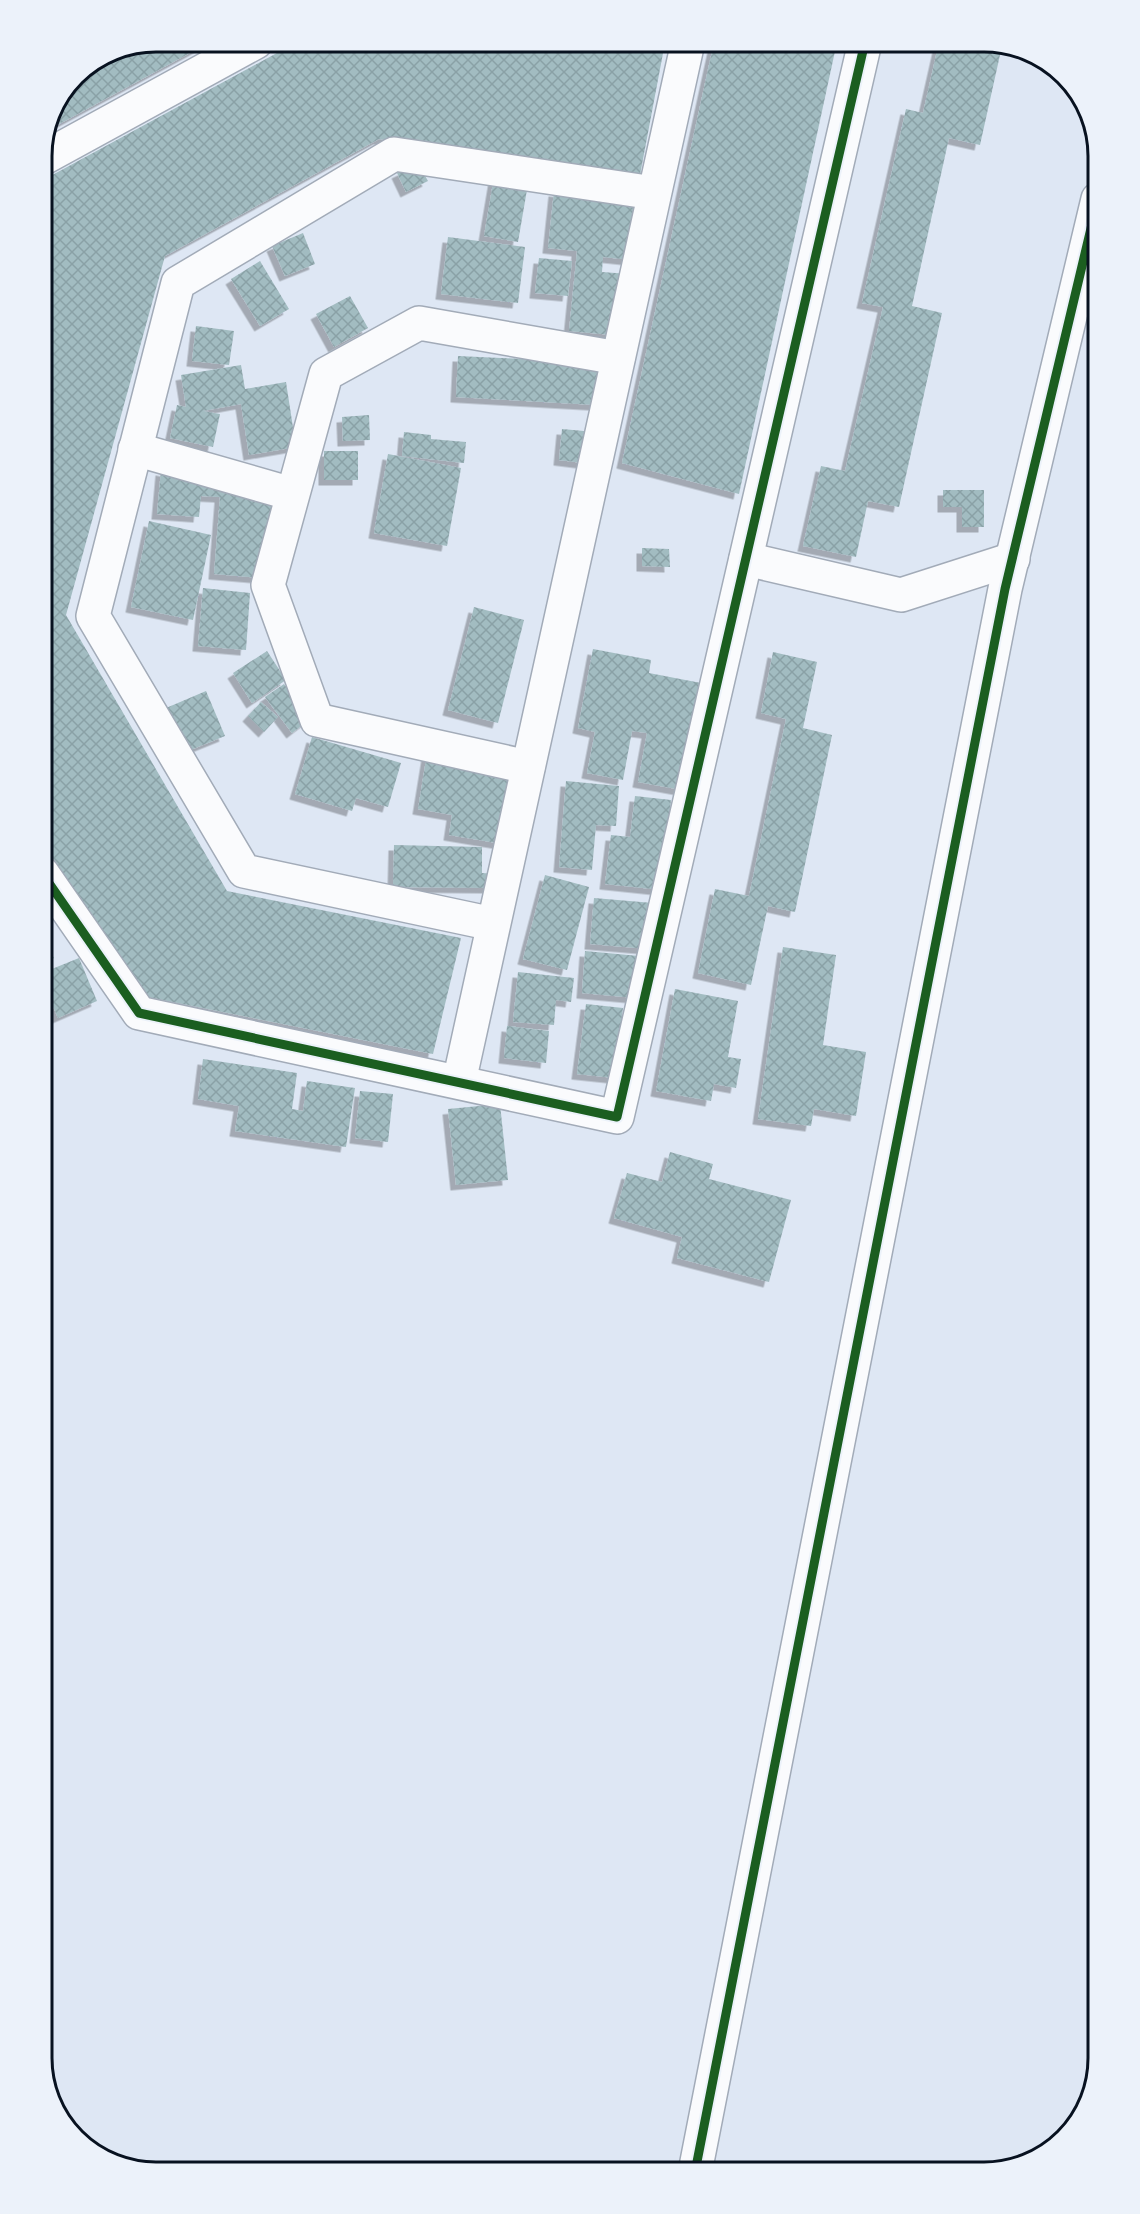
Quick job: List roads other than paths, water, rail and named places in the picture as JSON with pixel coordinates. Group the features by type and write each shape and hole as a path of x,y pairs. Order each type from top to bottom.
{"street":[{"path":"53,153 238,52"},
{"path":"459,1082 686,53"},
{"path":"53,888 139,1013 617,1117 863,53"},
{"path":"493,924 244,872 93,616 178,283 394,154 654,194"},
{"path":"697,2162 1013,559 1088,241"},
{"path":"528,767 317,720 267,585 326,374 419,323 618,358"},
{"path":"135,449 292,494"},
{"path":"746,559 901,595 1013,559"}]}
